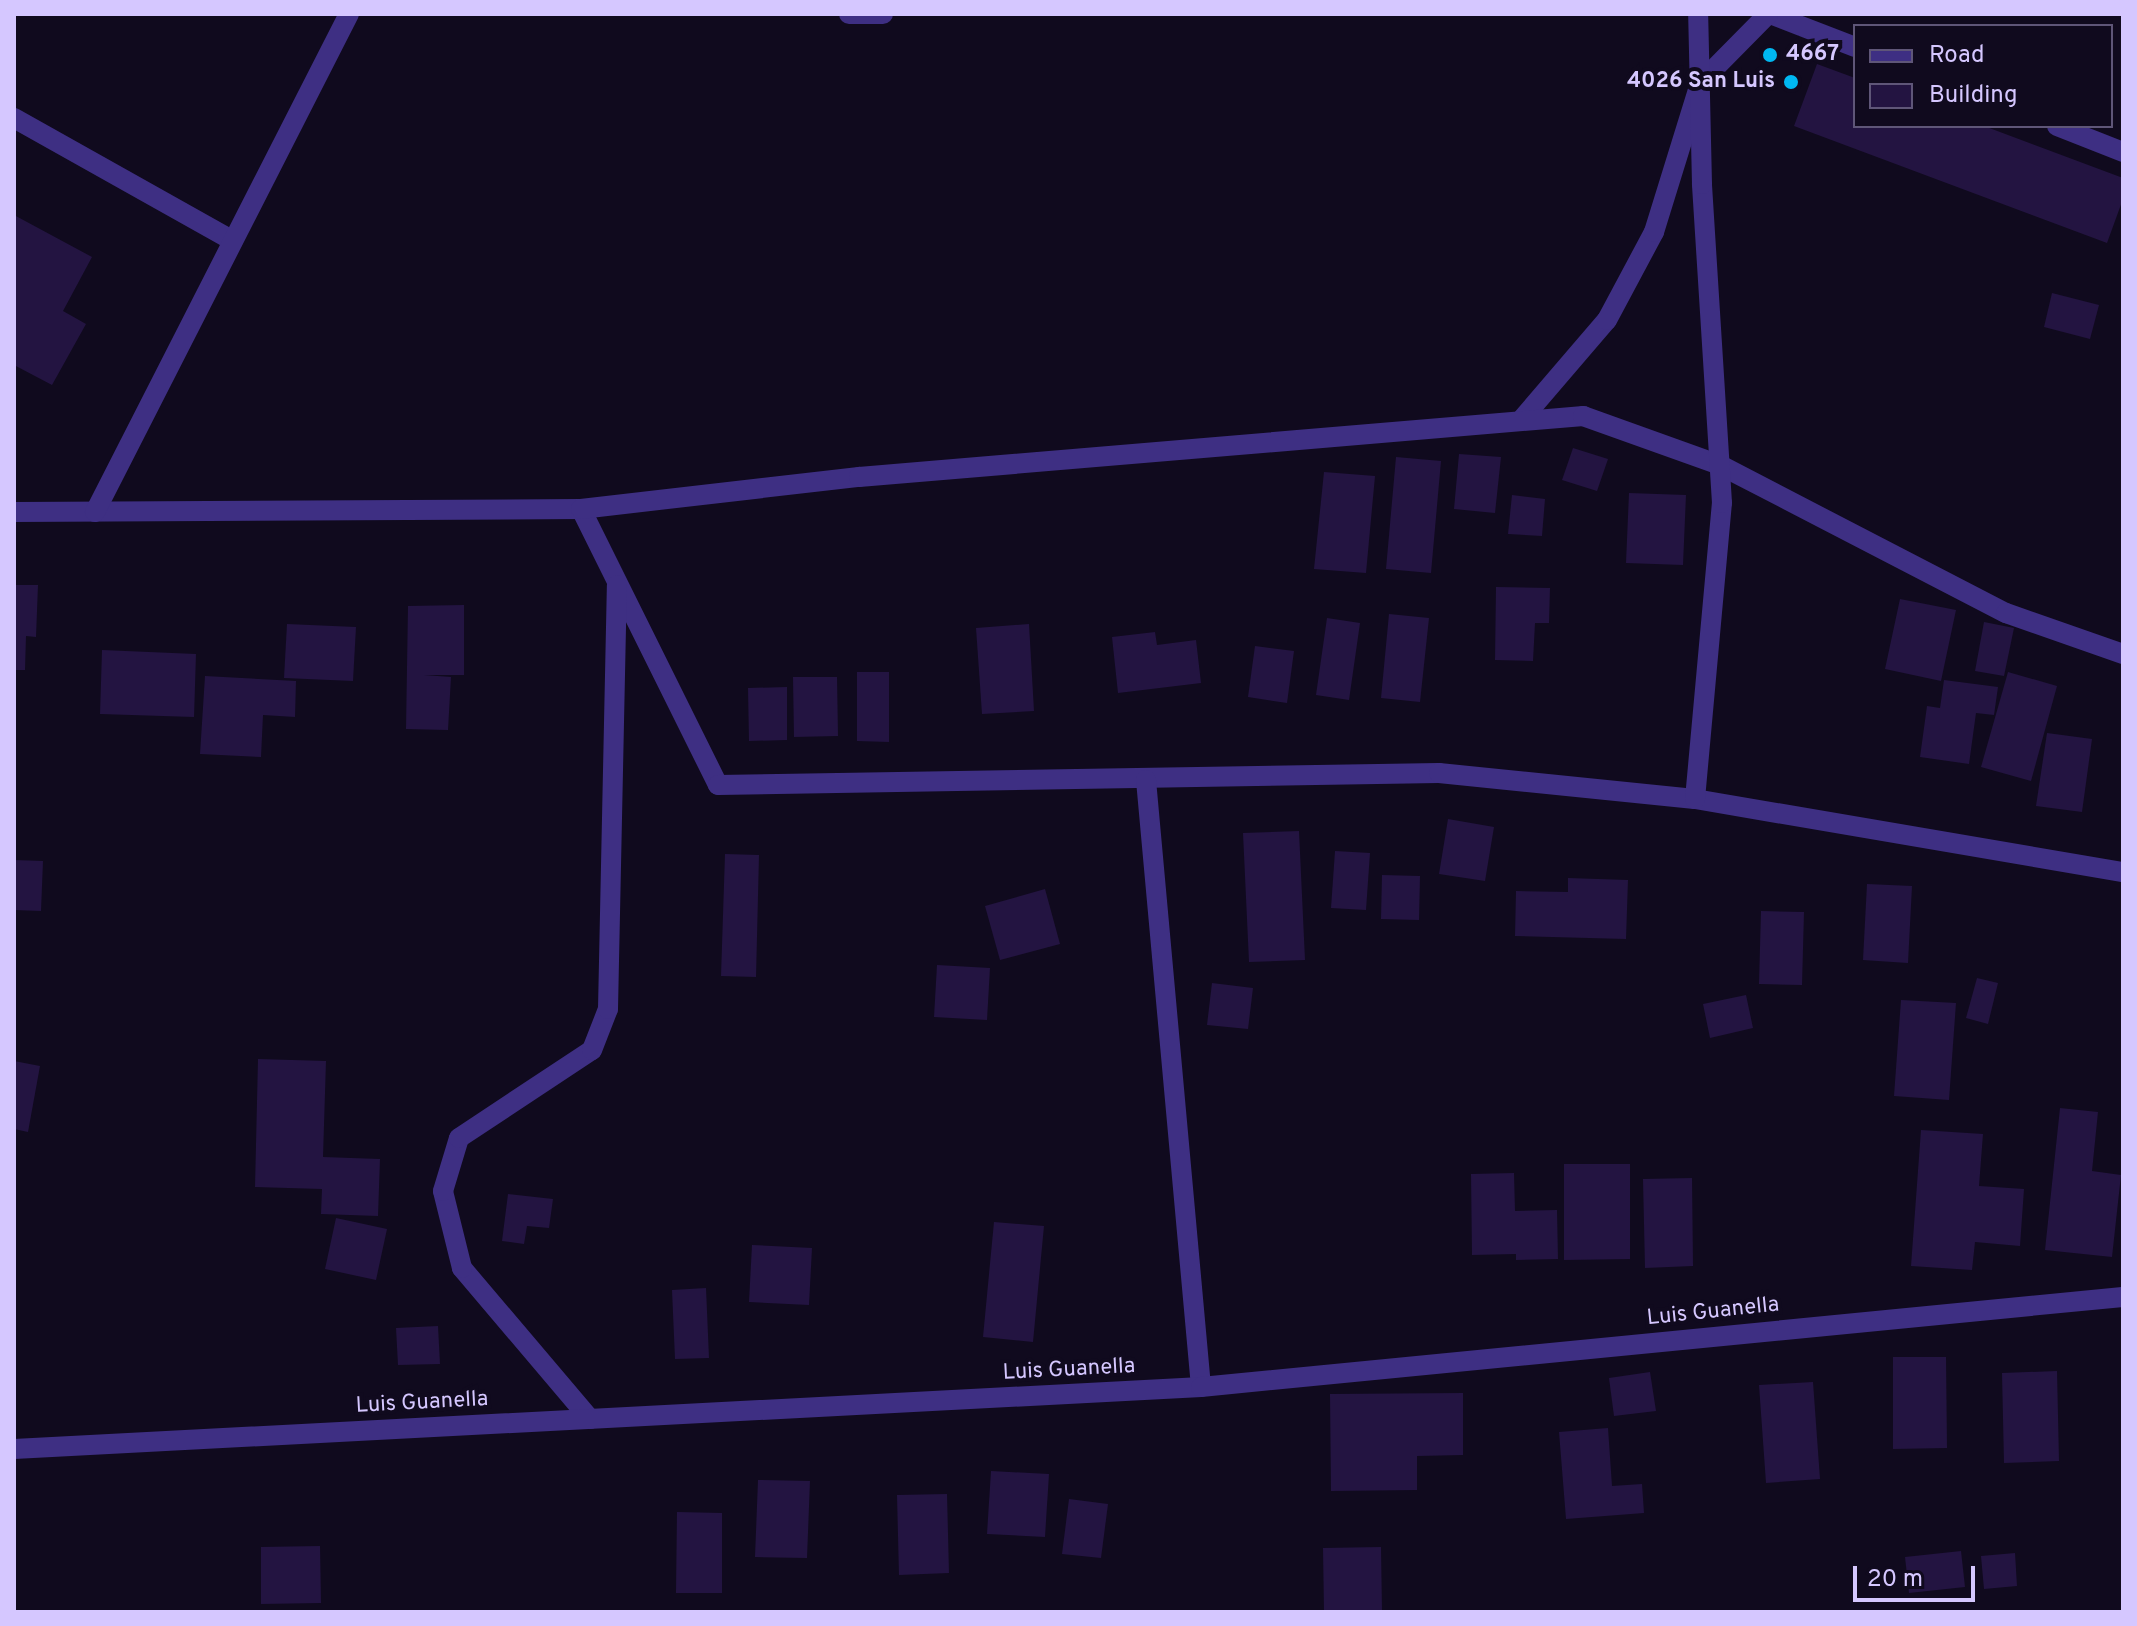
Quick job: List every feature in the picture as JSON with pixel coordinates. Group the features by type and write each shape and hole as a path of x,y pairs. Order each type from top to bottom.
{"street":[{"path":"95,512 349,14"},
{"path":"849,14 883,14"},
{"path":"1695,799 1722,503 1702,184 1698,14"},
{"path":"1522,419 1607,320 1654,232 1700,83 1769,14 1853,46"},
{"path":"14,118 233,241"},
{"path":"2062,128 2123,152"},
{"path":"14,512 581,509 859,477 1583,416 1720,465 2006,613 2123,654"},
{"path":"581,509 718,785 1439,773 1695,799 2123,872"},
{"path":"590,1419 462,1268 443,1191 459,1138 592,1050 608,1009 617,581"},
{"path":"1146,780 1201,1387"},
{"name":"Luis Guanella","path":"14,1449 1201,1387 2123,1297"}],"building":[{"path":"1817,64 1853,77 1853,128 1989,128 2123,178 2123,199 2107,243 1794,126"},
{"path":"14,215 92,257 63,311 86,324 52,385 14,365"},
{"path":"2052,293 2099,305 2090,339 2044,327"},
{"path":"1573,448 1608,459 1597,491 1562,480"},
{"path":"1459,454 1501,457 1495,513 1454,509"},
{"path":"1396,457 1441,461 1431,573 1386,569"},
{"path":"1324,472 1375,476 1366,573 1314,569"},
{"path":"1629,493 1686,495 1683,565 1626,563"},
{"path":"1512,495 1545,499 1542,536 1508,534"},
{"path":"14,585 38,585 36,637 26,636 25,670 14,670"},
{"path":"1496,587 1550,588 1549,623 1535,623 1533,661 1495,660"},
{"path":"1900,599 1956,610 1941,681 1885,669"},
{"path":"464,605 464,675 424,675 451,677 448,730 406,729 408,606"},
{"path":"1389,614 1429,618 1420,702 1381,698"},
{"path":"1327,618 1360,623 1349,700 1316,695"},
{"path":"1984,622 2014,628 2004,676 1975,671"},
{"path":"287,624 356,627 353,681 284,678"},
{"path":"1029,624 1034,711 982,714 976,628"},
{"path":"1155,632 1157,645 1196,640 1201,683 1118,693 1112,637"},
{"path":"1255,646 1294,651 1287,703 1248,697"},
{"path":"102,650 196,654 194,717 100,714"},
{"path":"857,672 889,672 889,742 857,741"},
{"path":"2008,672 2057,686 2031,781 1981,767"},
{"path":"205,676 296,681 295,717 263,715 261,757 200,754"},
{"path":"793,677 837,677 838,736 794,737"},
{"path":"1944,680 1998,687 1994,715 1976,713 1969,764 1920,757 1927,706 1940,708"},
{"path":"787,687 787,740 749,741 748,688"},
{"path":"2047,733 2092,739 2082,812 2036,806"},
{"path":"1448,819 1494,827 1485,881 1439,874"},
{"path":"1299,831 1305,960 1249,962 1243,833"},
{"path":"1335,851 1370,853 1366,910 1331,908"},
{"path":"725,854 759,855 756,977 721,976"},
{"path":"14,860 43,861 41,911 14,910"},
{"path":"1382,875 1420,876 1419,920 1381,919"},
{"path":"1568,878 1628,880 1626,939 1515,936 1516,891 1568,892"},
{"path":"1867,884 1912,886 1908,963 1863,960"},
{"path":"1045,889 1060,944 1000,960 985,906"},
{"path":"1761,911 1804,912 1802,985 1759,984"},
{"path":"937,965 990,968 987,1020 934,1017"},
{"path":"1977,978 1998,983 1988,1024 1966,1018"},
{"path":"1212,983 1253,988 1248,1029 1207,1025"},
{"path":"1746,995 1753,1028 1710,1038 1703,1004"},
{"path":"1901,1000 1956,1003 1949,1100 1894,1096"},
{"path":"258,1059 326,1061 323,1157 380,1159 378,1216 321,1214 322,1189 255,1187"},
{"path":"14,1061 40,1066 28,1132 14,1129"},
{"path":"2060,1108 2098,1112 2092,1171 2121,1175 2112,1257 2045,1250"},
{"path":"1921,1130 1983,1134 1979,1186 2024,1189 2020,1246 1975,1242 1972,1270 1911,1266"},
{"path":"1564,1164 1630,1164 1630,1259 1564,1260"},
{"path":"1514,1173 1515,1211 1557,1210 1558,1259 1516,1260 1516,1254 1472,1255 1471,1174"},
{"path":"1692,1178 1693,1266 1645,1268 1643,1179"},
{"path":"508,1194 553,1199 549,1228 527,1226 524,1244 502,1241"},
{"path":"336,1218 387,1229 376,1280 325,1269"},
{"path":"994,1222 1044,1226 1033,1342 983,1337"},
{"path":"752,1245 812,1248 809,1305 749,1302"},
{"path":"706,1288 709,1358 675,1359 672,1290"},
{"path":"438,1326 440,1364 398,1365 396,1328"},
{"path":"1893,1357 1946,1357 1947,1448 1893,1449"},
{"path":"2057,1371 2059,1461 2004,1463 2002,1373"},
{"path":"1650,1372 1656,1411 1614,1416 1609,1378"},
{"path":"1813,1382 1820,1479 1766,1483 1759,1385"},
{"path":"1463,1393 1463,1455 1417,1456 1417,1490 1331,1491 1330,1394"},
{"path":"1608,1428 1612,1486 1642,1484 1644,1513 1566,1519 1559,1432"},
{"path":"991,1471 1049,1474 1045,1537 987,1534"},
{"path":"758,1480 810,1481 807,1558 755,1557"},
{"path":"947,1494 949,1573 899,1575 897,1495"},
{"path":"1069,1499 1108,1504 1101,1558 1062,1554"},
{"path":"677,1512 722,1513 722,1593 676,1593"},
{"path":"320,1546 321,1603 261,1604 261,1547"},
{"path":"1381,1547 1382,1612 1324,1612 1323,1548"},
{"path":"1961,1551 1965,1587 1909,1593 1905,1557"},
{"path":"2015,1553 2017,1586 1984,1589 1981,1556"}],"place":[{"name":"4667","path":"1770,55"},
{"name":"4026 San Luis","path":"1791,82"}]}
